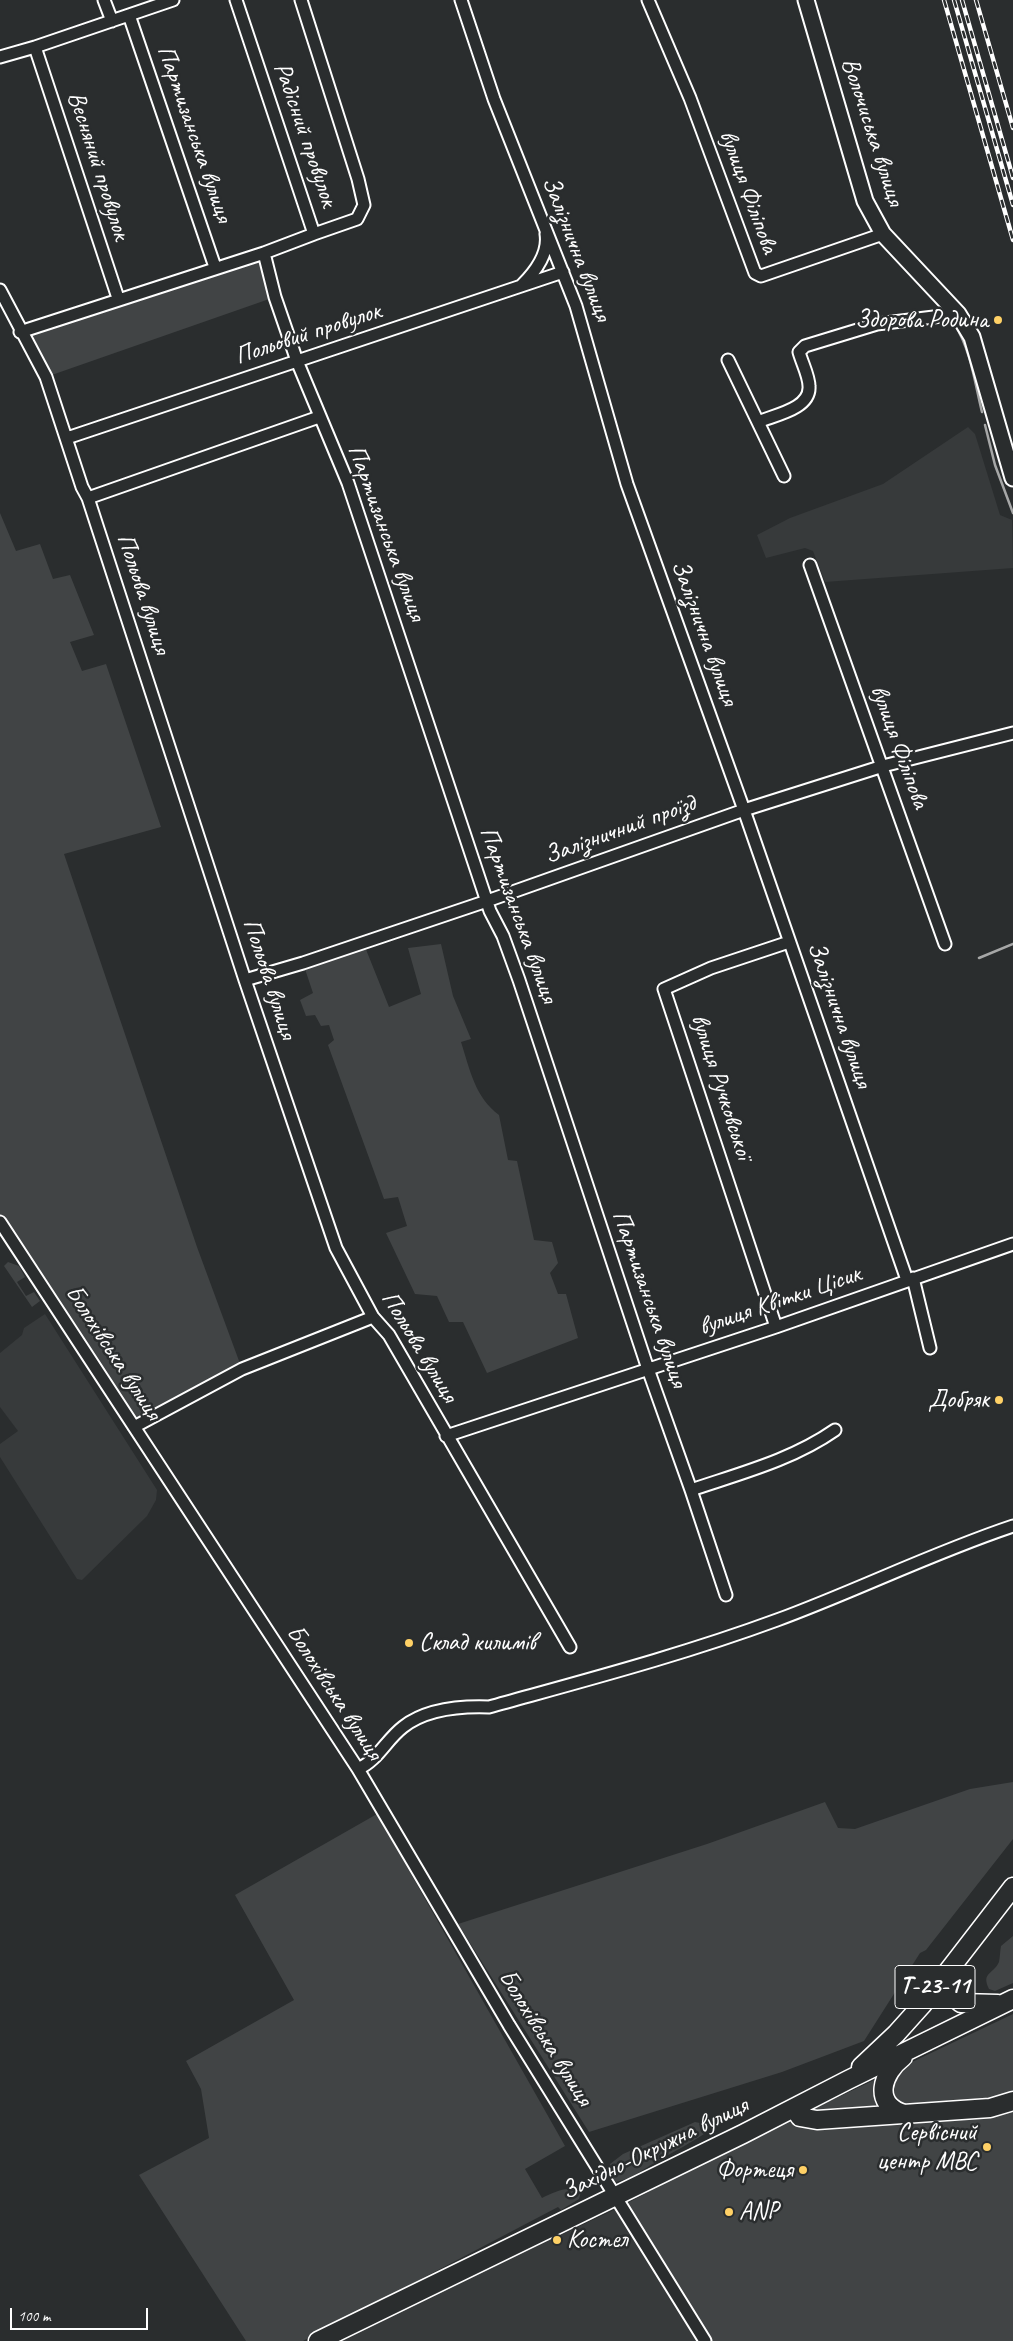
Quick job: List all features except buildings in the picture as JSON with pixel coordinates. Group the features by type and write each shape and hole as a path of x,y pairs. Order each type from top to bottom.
{"main road":[{"name":"Волочиська вулиця","path":"806,0 858,180 875,221 883,234 958,314 972,337 1013,478"},
{"name":"Т-23-11","path":"848,2080 896,2034 922,2005 1013,1887"},
{"path":"962,1952 950,1971 948,1981 951,1996 961,2003 976,2005 1008,2002"},
{"name":"Західно-Окружна вулиця","path":"318,2341 570,2219 1008,2002"},
{"path":"904,2114 897,2112 886,2101 883,2085 890,2069 915,2048"},
{"path":"794,2108 803,2119 990,2108 1013,2101"}],"street":[{"path":"104,0 112,21"},
{"path":"0,57 35,48 172,0"},
{"name":"Радісний провулок","path":"20,332 118,298 264,253 314,234 236,0"},
{"path":"301,0 358,179 364,205 357,219 314,234"},
{"name":"Залізнична вулиця","path":"461,0 494,100 576,306 627,484 910,1279 930,1348"},
{"name":"вулиця Філіпова","path":"648,0 690,98 755,273 761,276 883,234"},
{"name":"Партизанська вулиця","path":"129,15 215,267"},
{"name":"Весняний провулок","path":"35,48 118,298"},
{"path":"521,286 532,276 544,252 547,241 545,226"},
{"name":"Партизанська вулиця","path":"264,253 275,297 296,361 348,483 487,901 519,980 648,1369 726,1595"},
{"name":"Польовий провулок","path":"66,438 563,272"},
{"name":"Польова вулиця","path":"0,290 20,332 46,377 82,488 88,498 245,980 336,1248 373,1317 389,1335 570,1647"},
{"path":"758,422 804,402 809,395 810,385 799,352 805,346 877,324 958,314"},
{"path":"728,360 784,476"},
{"path":"88,498 319,417"},
{"name":"вулиця Філіпова","path":"810,565 945,944"},
{"name":"Залізничний проїзд","path":"245,980 303,963 487,901 744,810 883,766 1013,733"},
{"name":"вулиця Ручковської","path":"776,1327 664,989 711,968 789,942"},
{"name":"Болохівська вулиця","path":"0,1222 206,1534 358,1769 499,2008 706,2341"},
{"name":"вулиця Квітки Цісик","path":"446,1436 776,1327 1013,1244"},
{"path":"134,1427 242,1369 373,1317"},
{"path":"691,1490 748,1472 789,1455 817,1443 835,1430"},
{"path":"358,1769 369,1764 404,1727 437,1711 475,1706 489,1707 634,1667 777,1620 978,1538 1013,1526"}],"shaded area":[{"path":"264,253 275,297 46,377 20,332"},
{"path":"968,427 975,434 1000,515 1012,520 1013,568 825,582 813,551 805,548 766,558 757,535 790,518 883,484"},
{"path":"0,513 16,551 40,544 53,579 70,575 94,635 70,642 82,671 106,664 161,827 64,854 197,1247 242,1369 134,1427 0,1222"},
{"path":"363,942 389,1007 421,994 408,948 441,944 453,996 471,1039 461,1042 474,1082 484,1100 499,1115 508,1160 517,1161 534,1240 552,1242 558,1263 550,1273 558,1294 566,1294 578,1338 487,1373 463,1322 449,1322 437,1296 415,1294 386,1233 407,1226 398,1197 384,1199 328,1045 334,1040 329,1025 321,1026 315,1015 306,1016 300,1000 313,993 303,963"},
{"path":"8,1262 19,1266 25,1277 17,1282 26,1296 34,1292 40,1301 32,1307 4,1266"},
{"path":"45,1314 157,1490 156,1500 147,1516 82,1580 77,1579 0,1457 0,1444 18,1431 0,1407 0,1353 22,1335 24,1328"},
{"path":"1013,1782 1013,1839 926,1950 920,1953 864,2041 782,2072 589,2132 458,1924 707,1844 825,1802 838,1828 855,1829 970,1789"},
{"path":"377,1814 565,2146 525,2169 542,2198 566,2189 581,2192 579,2199 561,2210 558,2207 303,2341 246,2341 139,2175 209,2138 201,2089 186,2061 294,2000 235,1895"},
{"path":"1013,1936 1013,1983 995,1991 989,1989 987,1976 999,1962 1001,1946"},
{"path":"1013,2014 1013,2341 699,2341 618,2208 746,2141"},
{"path":"695,2122 705,2124 707,2132 629,2178 616,2182 611,2175 610,2164 623,2154"},
{"path":"618,2208 699,2341 335,2341"}],"waterway":[{"path":"955,325 969,356 982,412"},
{"path":"985,425 995,465 1013,513"},
{"path":"979,958 1013,944"}],"railway":[{"path":"944,0 1013,240"},
{"path":"954,0 1013,205"},
{"path":"962,0 1013,178"},
{"path":"976,0 1013,128"}],"place":[{"name":"Здорова Родина","path":"998,320"},
{"name":"Добряк","path":"999,1400"},
{"name":"Склад килимів","path":"409,1643"},
{"name":"Сервісний центр МВС","path":"987,2147"},
{"name":"Фортеця","path":"803,2170"},
{"name":"ANP","path":"729,2212"},
{"name":"Костел","path":"557,2240"}]}
